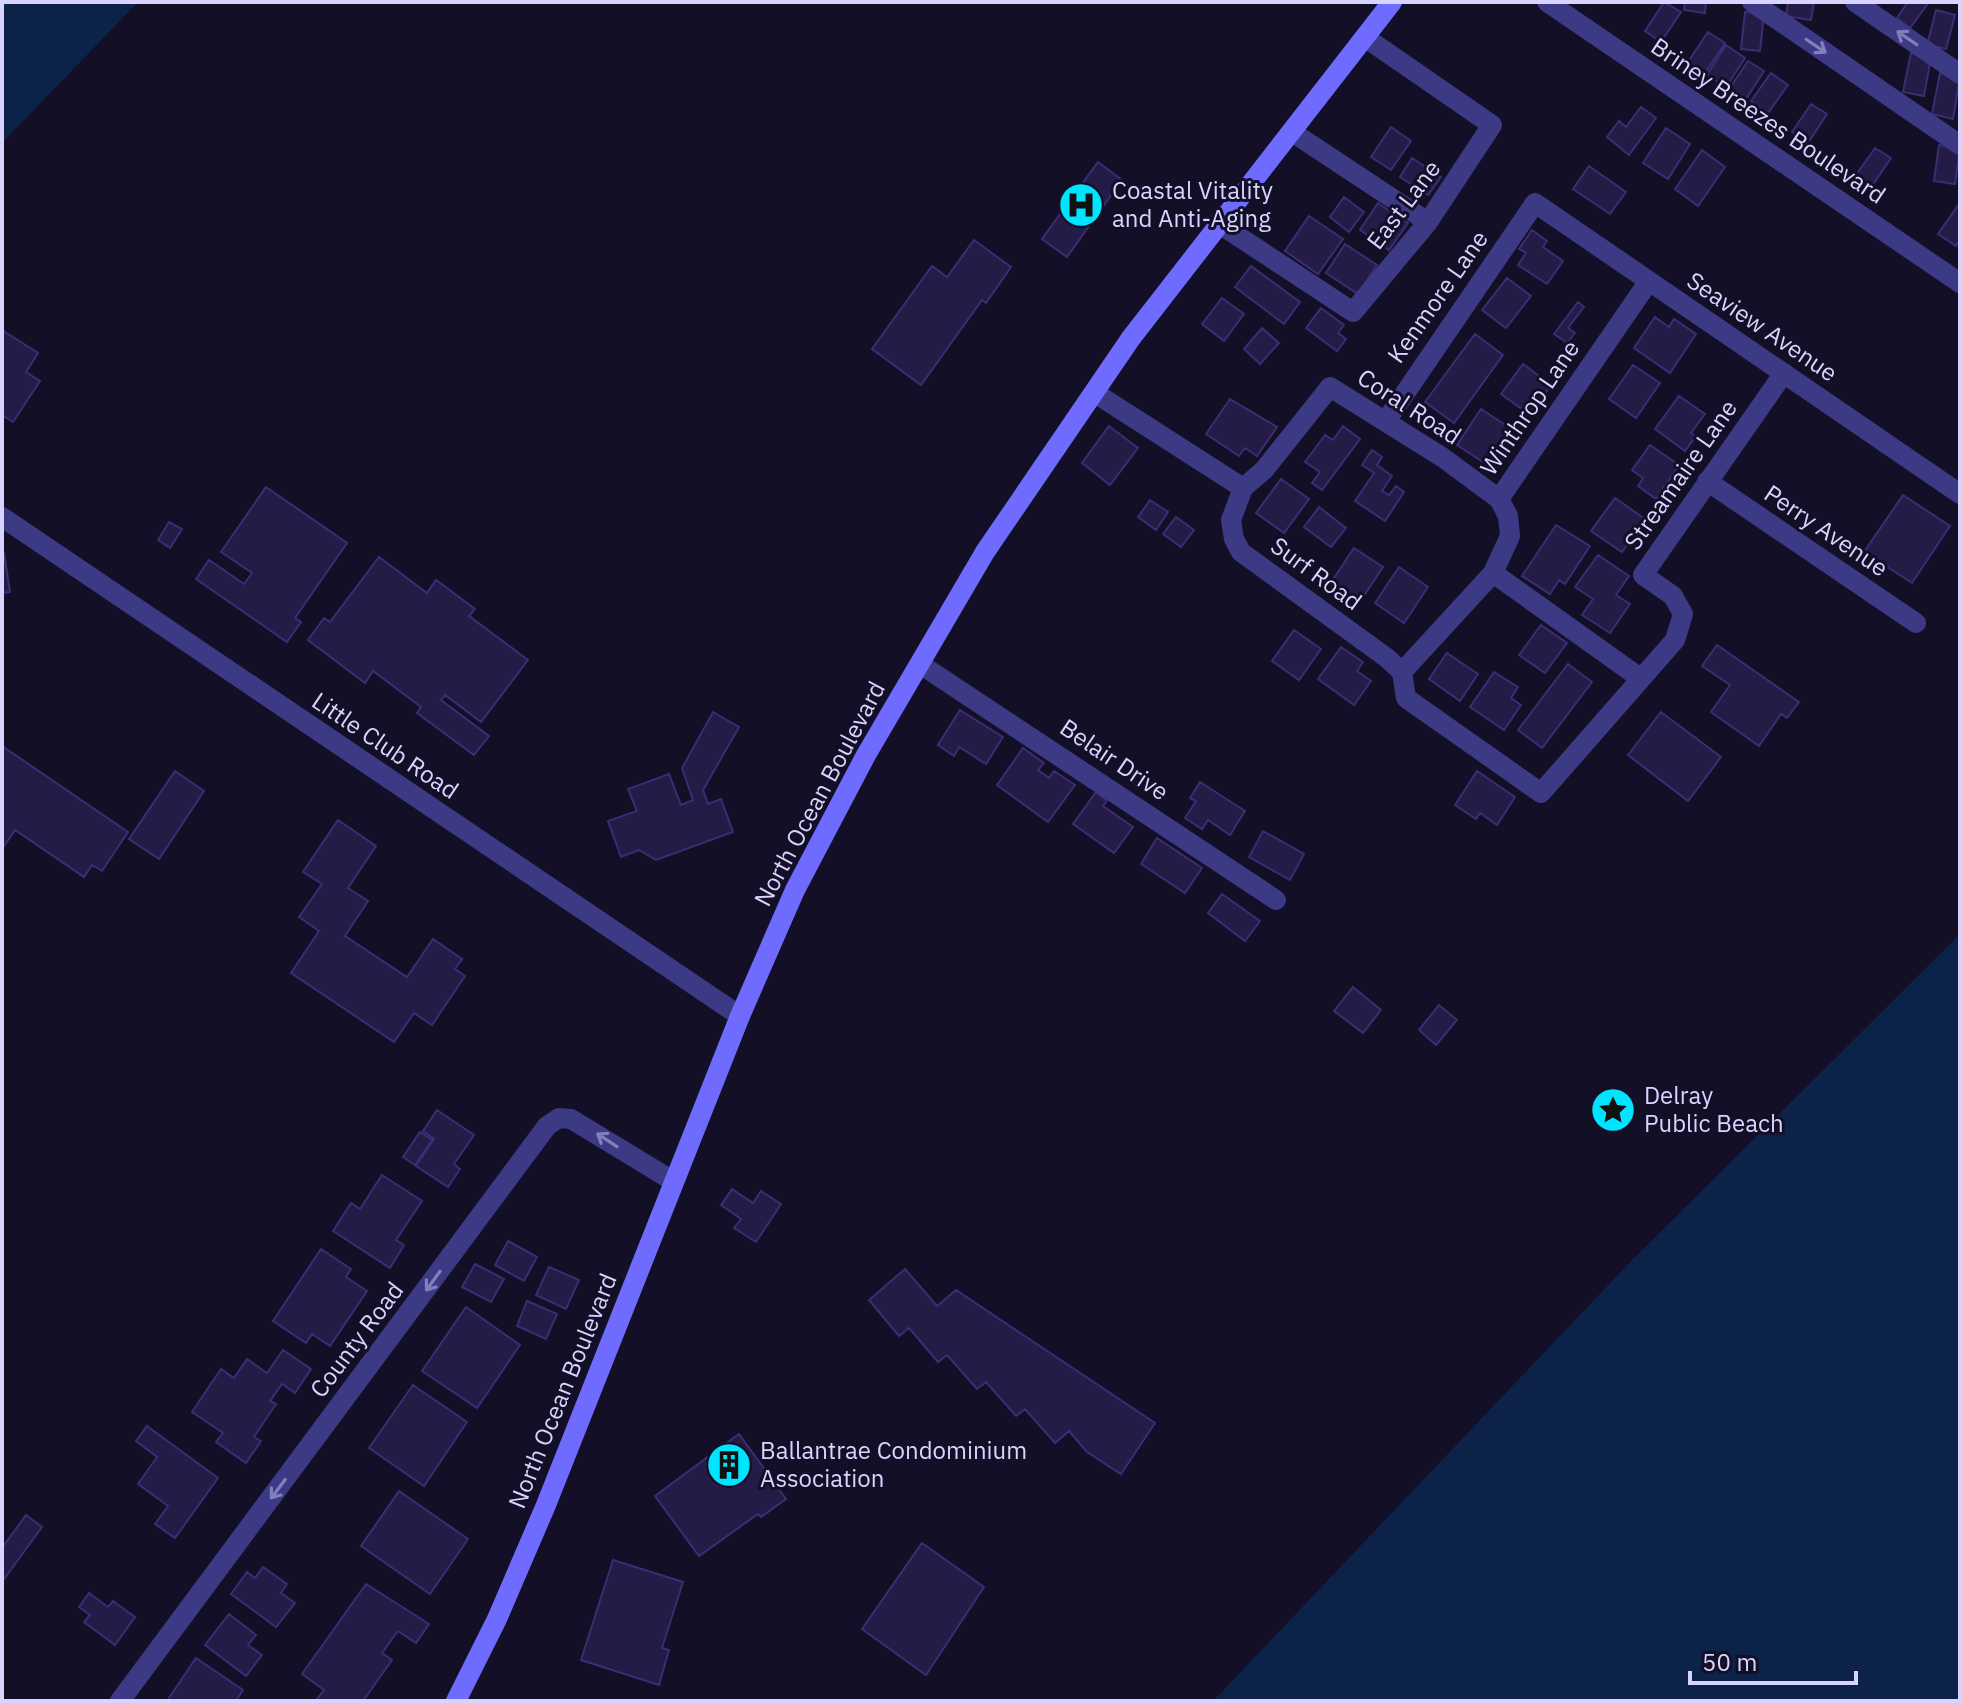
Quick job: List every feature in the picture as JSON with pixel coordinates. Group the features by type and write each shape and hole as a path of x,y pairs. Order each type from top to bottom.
{"main road":[{"name":"North Ocean Boulevard","path":"456,1701 497,1619 546,1505 740,1016 820,841 985,552 1131,338 1392,2"}],"street":[{"name":"Briney Breezes Boulevard","path":"1547,2 1960,283"},
{"path":"1752,2 1960,145"},
{"path":"1855,2 1960,74"},
{"name":"East Lane","path":"1218,223 1353,312 1428,222 1492,125 1366,38"},
{"path":"1292,132 1428,222"},
{"name":"Seaview Avenue","path":"1535,203 1960,494"},
{"name":"Kenmore Lane","path":"1386,421 1535,203"},
{"name":"Winthrop Lane","path":"1402,672 1493,573 1510,536 1508,516 1499,499 1649,281"},
{"name":"Streamaire Lane","path":"1640,678 1675,640 1683,614 1673,596 1643,575 1784,373"},
{"name":"Coral Road","path":"1243,488 1264,470 1330,387 1386,421 1499,499"},
{"path":"1095,393 1243,488"},
{"name":"Perry Avenue","path":"1707,481 1916,623"},
{"name":"Surf Road","path":"1243,488 1231,520 1234,539 1241,552 1402,672 1406,698 1539,793 1640,678"},
{"name":"Little Club Road","path":"2,517 740,1016"},
{"path":"1493,573 1640,678"},
{"name":"Belair Drive","path":"920,664 1276,900"},
{"name":"County Road","path":"120,1701 547,1126 559,1118 571,1119 673,1181"}],"water":[{"path":"2,2 138,2 2,143"},
{"path":"1960,934 1960,1701 1213,1701 1631,1261"}],"building":[{"path":"1664,2 1681,12 1661,42 1645,31"},
{"path":"1685,2 1706,2 1705,13 1684,10"},
{"path":"1788,2 1814,2 1811,20 1786,16"},
{"path":"1908,2 1929,2 1910,28 1897,18"},
{"path":"1936,10 1955,15 1946,49 1927,45"},
{"path":"1745,12 1764,14 1760,51 1741,49"},
{"path":"1708,32 1725,43 1705,73 1688,62"},
{"path":"1726,45 1745,58 1726,87 1707,75"},
{"path":"1911,53 1931,57 1924,96 1903,92"},
{"path":"1748,61 1764,71 1746,99 1730,88"},
{"path":"1771,73 1788,85 1768,113 1751,101"},
{"path":"1940,73 1960,77 1953,119 1932,114"},
{"path":"1811,104 1827,114 1808,143 1792,132"},
{"path":"1641,107 1656,118 1629,155 1607,137 1619,121 1626,127"},
{"path":"1391,127 1411,141 1391,170 1371,157"},
{"path":"1666,128 1690,144 1668,179 1643,163"},
{"path":"1939,145 1960,148 1955,184 1934,181"},
{"path":"1875,148 1891,158 1872,186 1856,175"},
{"path":"1702,150 1725,167 1698,206 1675,189"},
{"path":"1412,158 1441,177 1428,195 1400,177"},
{"path":"1098,162 1122,180 1067,257 1042,239"},
{"path":"1589,166 1626,192 1610,214 1573,189"},
{"path":"1344,197 1364,212 1349,232 1330,217"},
{"path":"1378,203 1408,223 1389,250 1360,230"},
{"path":"1959,204 1960,239 1956,246 1938,234"},
{"path":"1309,216 1343,239 1318,274 1285,251"},
{"path":"1532,230 1547,241 1543,247 1563,261 1547,284 1518,265 1526,253 1519,249"},
{"path":"974,240 1011,267 986,303 982,300 921,385 872,349 932,266 947,277"},
{"path":"1345,244 1377,265 1358,294 1326,273"},
{"path":"1251,266 1300,302 1284,324 1235,287"},
{"path":"1507,278 1531,296 1506,328 1482,310"},
{"path":"1222,298 1244,314 1224,341 1202,324"},
{"path":"1578,302 1584,307 1568,328 1575,333 1567,343 1554,334"},
{"path":"1321,308 1344,325 1338,333 1346,339 1337,351 1306,328"},
{"path":"1655,317 1669,327 1674,319 1696,334 1670,373 1634,348"},
{"path":"1262,328 1279,343 1260,364 1244,349"},
{"path":"2,330 38,353 26,372 40,381 13,422 2,415"},
{"path":"1475,334 1503,355 1454,423 1425,402"},
{"path":"1523,364 1551,385 1530,415 1501,394"},
{"path":"1633,365 1660,383 1636,418 1609,399"},
{"path":"1679,396 1705,414 1691,433 1696,436 1685,451 1655,429"},
{"path":"1230,399 1277,427 1257,456 1245,448 1239,456 1206,434"},
{"path":"1481,409 1519,434 1495,470 1457,445"},
{"path":"1109,426 1138,448 1110,485 1082,463"},
{"path":"1343,426 1360,439 1322,490 1312,483 1320,472 1305,462 1325,435 1333,440"},
{"path":"1650,445 1679,465 1656,499 1638,486 1643,478 1632,470"},
{"path":"1372,450 1382,457 1377,465 1392,476 1382,491 1389,495 1396,486 1404,492 1385,521 1355,501 1374,473 1362,465"},
{"path":"1281,479 1309,499 1284,533 1256,513"},
{"path":"266,487 347,543 295,618 301,622 287,642 196,579 209,560 244,584 252,573 221,552"},
{"path":"1903,495 1950,526 1912,583 1864,552"},
{"path":"1615,498 1645,519 1622,552 1591,531"},
{"path":"1150,500 1168,512 1156,530 1138,517"},
{"path":"1319,507 1346,528 1331,547 1304,527"},
{"path":"1176,517 1194,530 1181,547 1163,534"},
{"path":"169,522 182,529 170,548 158,540"},
{"path":"1556,525 1590,546 1565,584 1559,580 1550,594 1522,576"},
{"path":"1354,548 1383,567 1359,603 1330,584"},
{"path":"2,554 10,592 2,593"},
{"path":"1598,555 1629,576 1616,595 1630,604 1610,633 1582,615 1593,599 1575,587"},
{"path":"379,557 427,593 436,580 475,609 469,616 528,660 481,722 445,695 441,700 489,736 474,755 417,713 421,707 373,671 365,683 308,640 324,618 330,622"},
{"path":"1399,567 1428,587 1404,623 1375,603"},
{"path":"1541,625 1567,643 1545,673 1519,655"},
{"path":"1294,630 1321,649 1299,680 1272,661"},
{"path":"1717,645 1799,702 1787,718 1781,714 1759,746 1711,712 1730,685 1702,666"},
{"path":"1341,647 1363,662 1357,671 1371,681 1354,705 1318,679"},
{"path":"1447,653 1478,674 1460,701 1429,679"},
{"path":"1568,664 1592,682 1542,748 1518,730"},
{"path":"1494,672 1518,687 1511,698 1521,705 1504,730 1470,707"},
{"path":"960,710 1003,737 986,764 959,747 954,756 938,745"},
{"path":"713,712 739,727 703,790 708,804 721,799 733,832 656,860 639,850 621,857 608,821 637,811 628,789 669,774 681,805 693,800 682,768"},
{"path":"1661,712 1721,757 1688,801 1628,755"},
{"path":"2,746 128,832 102,871 92,865 84,877 15,830 2,849"},
{"path":"1023,748 1044,763 1038,770 1049,778 1054,771 1075,785 1048,822 997,785"},
{"path":"175,771 204,791 159,859 129,839"},
{"path":"1477,771 1515,797 1497,825 1480,813 1476,819 1455,805"},
{"path":"1200,782 1245,811 1230,835 1208,820 1202,829 1185,818 1196,801 1190,798"},
{"path":"1096,792 1107,801 1103,806 1133,827 1114,853 1073,824"},
{"path":"338,820 376,846 348,888 368,901 345,936 407,977 433,939 462,959 455,969 465,976 432,1025 414,1013 394,1042 291,973 319,931 299,917 322,884 303,872"},
{"path":"1263,831 1304,854 1290,880 1249,857"},
{"path":"1157,838 1202,868 1185,893 1141,864"},
{"path":"1222,894 1260,921 1245,941 1208,913"},
{"path":"1353,987 1381,1010 1363,1033 1334,1011"},
{"path":"1439,1005 1457,1020 1436,1045 1419,1030"},
{"path":"437,1110 474,1135 454,1164 460,1169 448,1187 416,1166 434,1139 423,1131"},
{"path":"420,1132 432,1140 415,1165 403,1157"},
{"path":"382,1175 422,1201 396,1240 404,1245 390,1268 333,1231 351,1203 360,1209"},
{"path":"732,1189 753,1203 761,1191 781,1204 756,1242 734,1228 741,1219 721,1205"},
{"path":"508,1241 537,1257 524,1281 495,1265"},
{"path":"321,1249 351,1269 346,1277 367,1291 330,1346 312,1334 306,1343 273,1321"},
{"path":"475,1264 504,1279 491,1302 462,1287"},
{"path":"549,1267 579,1280 566,1309 536,1295"},
{"path":"905,1269 937,1306 956,1290 1155,1423 1121,1474 1087,1452 1069,1431 1055,1443 1025,1409 1016,1416 986,1382 977,1389 947,1355 938,1362 909,1328 899,1336 869,1300"},
{"path":"527,1301 557,1314 546,1339 517,1326"},
{"path":"466,1307 520,1345 477,1408 422,1371"},
{"path":"283,1350 311,1369 295,1393 282,1384 270,1401 276,1404 254,1437 261,1441 246,1463 216,1442 223,1433 192,1412 221,1369 234,1378 247,1359 267,1373"},
{"path":"413,1385 467,1422 424,1486 369,1448"},
{"path":"147,1426 218,1478 175,1538 155,1524 168,1506 138,1484 157,1457 136,1441"},
{"name":"Ballantrae Condominium Association","path":"739,1434 786,1499 761,1517 758,1514 699,1556 655,1496"},
{"path":"399,1491 468,1539 430,1594 361,1546"},
{"path":"26,1515 42,1527 2,1582 2,1548"},
{"path":"922,1543 984,1587 926,1675 862,1629"},
{"path":"613,1560 683,1582 662,1648 669,1650 659,1685 581,1660"},
{"path":"263,1567 287,1584 281,1593 295,1603 276,1627 231,1594 247,1572 255,1578"},
{"path":"366,1584 429,1624 416,1643 398,1631 382,1653 392,1660 363,1701 320,1701 317,1699 324,1690 302,1674"},
{"path":"89,1593 108,1607 113,1601 135,1617 115,1645 84,1622 90,1615 79,1607"},
{"path":"229,1614 256,1635 248,1645 262,1655 246,1676 205,1645"},
{"path":"196,1658 243,1690 236,1701 167,1701"}],"place":[{"name":"Coastal Vitality and Anti-Aging","path":"1081,205"},
{"name":"Delray Public Beach","path":"1613,1110"},
{"name":"Ballantrae Condominium Association","path":"729,1465"}]}
